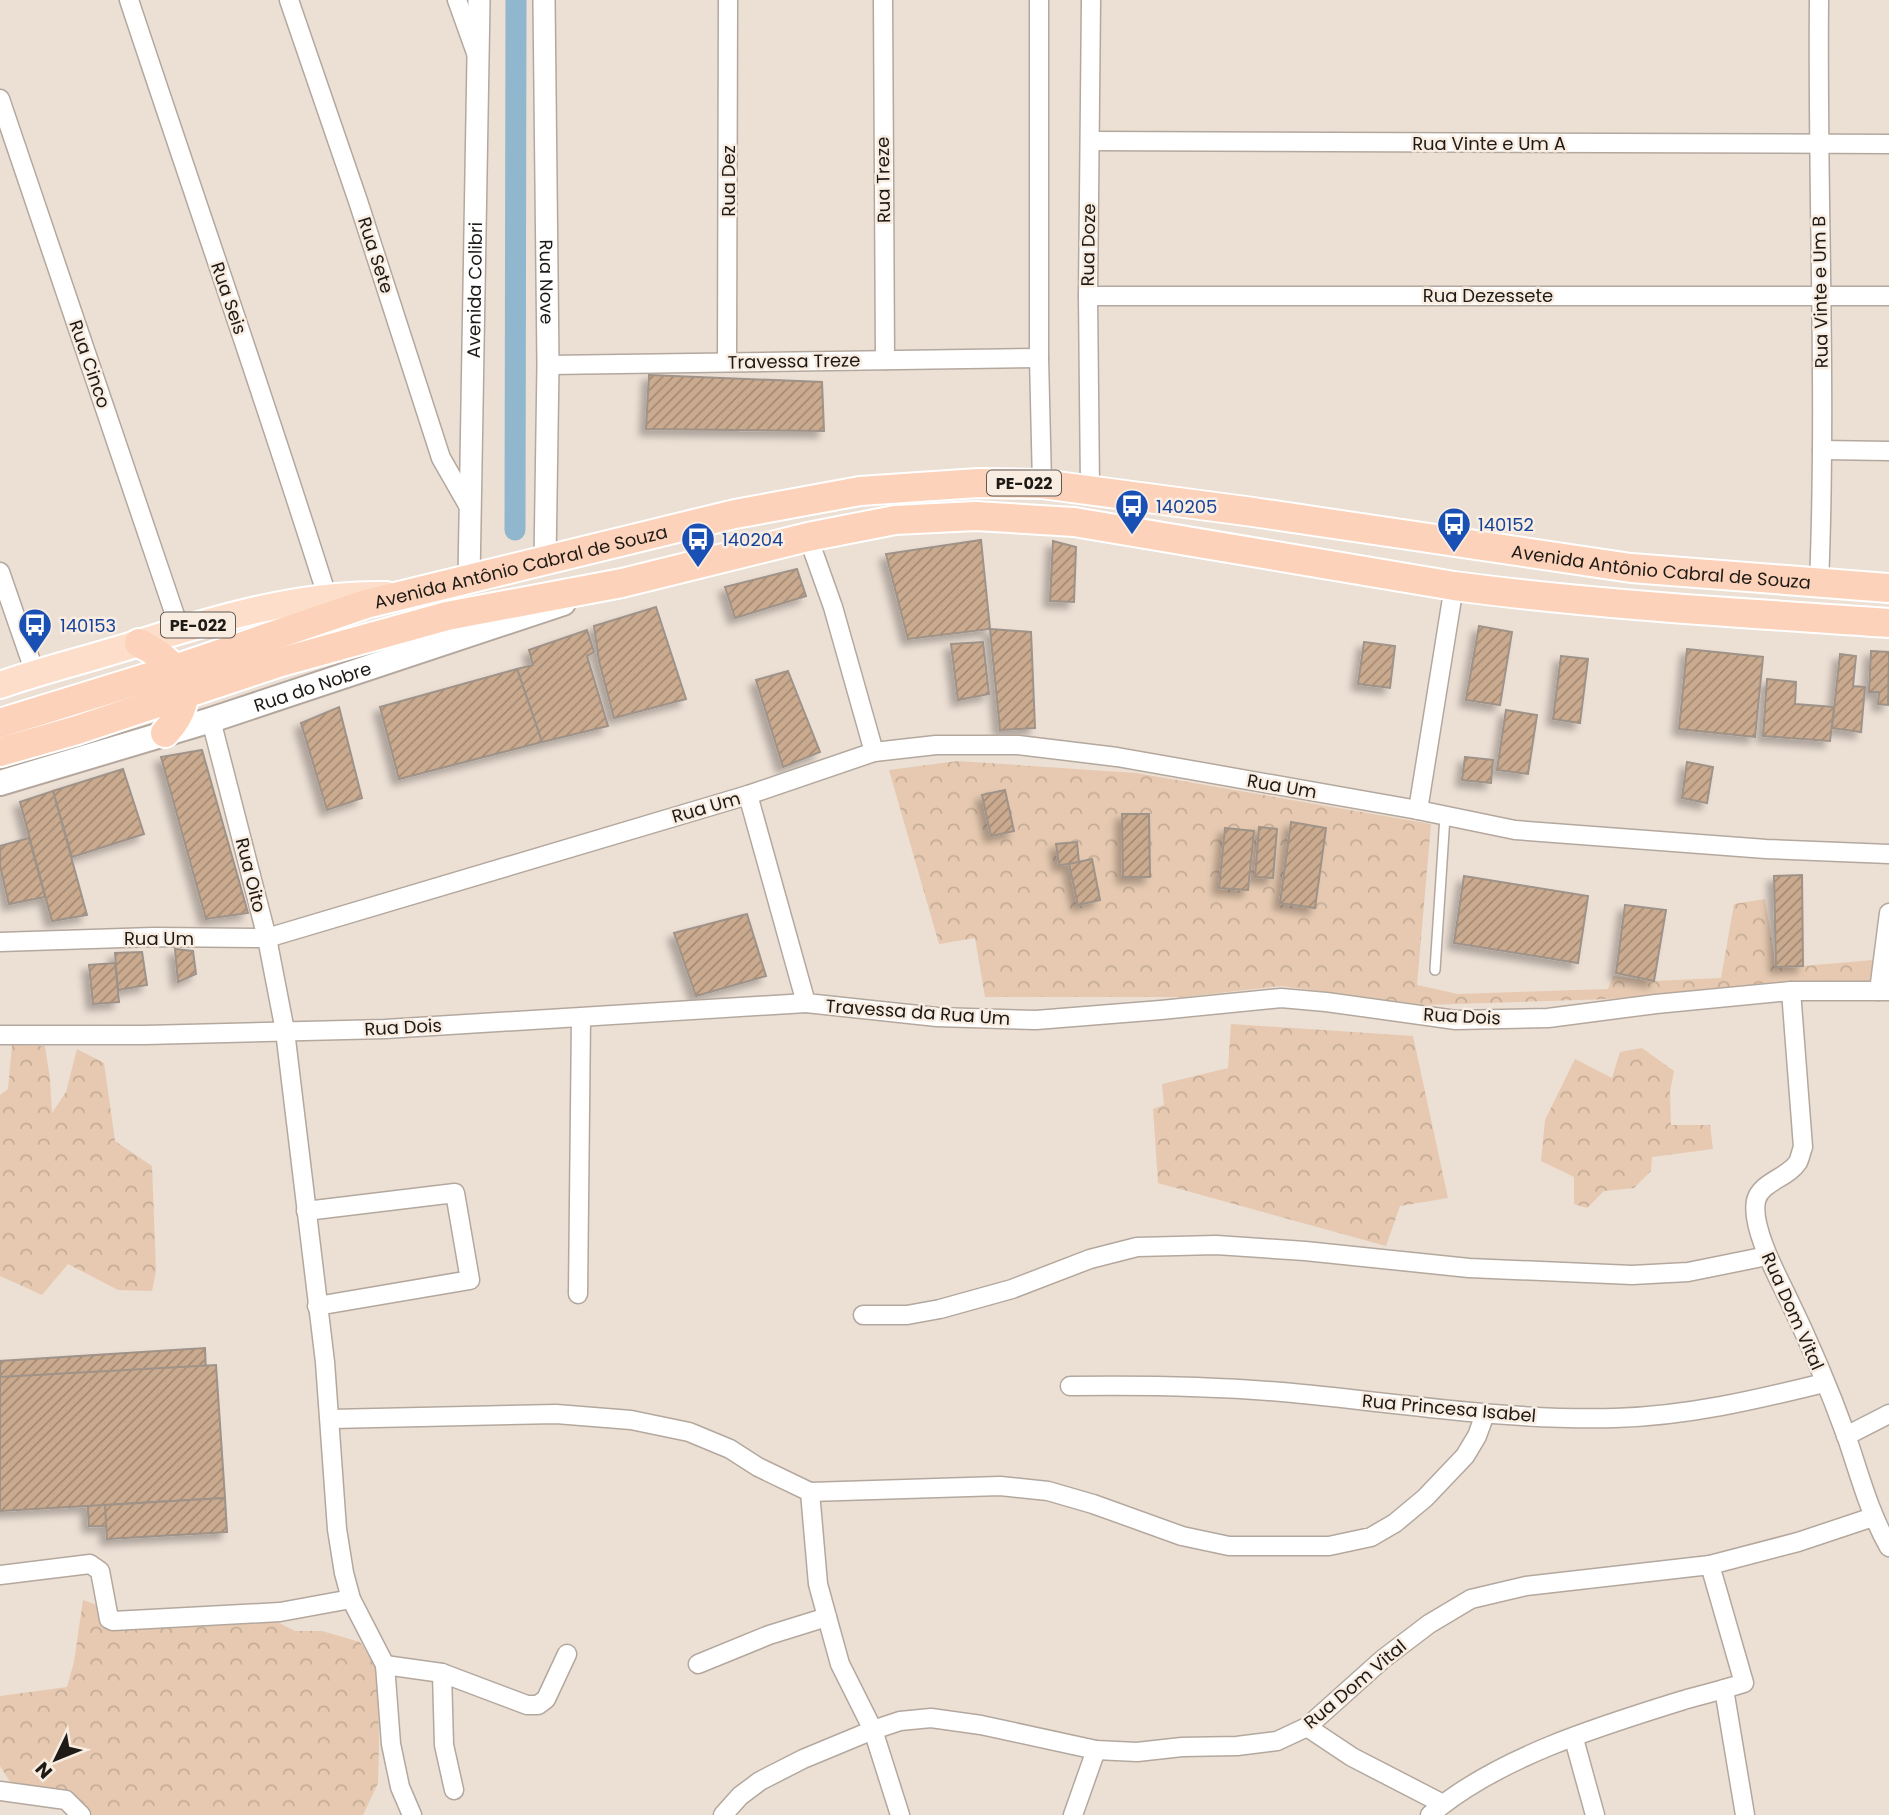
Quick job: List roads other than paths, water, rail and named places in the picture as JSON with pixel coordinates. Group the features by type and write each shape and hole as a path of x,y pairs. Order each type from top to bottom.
{"highway":[{"name":"Avenida Antônio Cabral de Souza","path":"0,752 180,681 287,629 402,595 735,514 860,491 978,483 1041,484 1631,568 1889,589"},
{"name":"Avenida Antônio Cabral de Souza","path":"0,723 180,681 281,662 447,616 622,583 808,537 895,520 976,516 1074,522 1454,586 1608,604 1889,623"},
{"path":"139,643 159,653 180,681 178,719 165,733"}],"main road":[{"name":"Rua do Nobre","path":"0,783 211,720 622,583"},
{"name":"PE-022","path":"0,685 180,629 327,596 402,595"}],"street":[{"name":"Rua Seis","path":"129,0 279,443 327,596"},
{"name":"Rua Sete","path":"289,0 358,201 441,458 469,507"},
{"path":"457,0 478,59"},
{"name":"Avenida Colibri","path":"469,579 479,0"},
{"name":"Rua Nove","path":"544,0 548,365 545,562"},
{"name":"Rua Dez","path":"727,362 728,0"},
{"name":"Rua Treze","path":"883,0 885,360"},
{"path":"1039,0 1041,484"},
{"name":"Rua Doze","path":"1090,489 1088,296 1091,0"},
{"name":"Rua Vinte e Um B","path":"1819,0 1822,450 1819,583"},
{"name":"Rua Cinco","path":"0,99 180,629"},
{"name":"Rua Vinte e Um A","path":"1090,141 1889,144"},
{"name":"Rua Dezessete","path":"1088,296 1889,296"},
{"name":"Travessa Treze","path":"548,365 1039,358"},
{"path":"1822,450 1889,451"},
{"path":"808,537 833,607 874,752"},
{"path":"0,572 35,673"},
{"path":"1418,810 1454,586"},
{"name":"Rua Oito","path":"211,720 267,938 285,1031 331,1419 338,1530 344,1573 351,1599 385,1665"},
{"name":"Rua Um","path":"0,942 153,937 267,938 748,795 874,752 936,745 1018,745 1129,759 1418,810 1515,830 1766,849 1889,854"},
{"name":"Travessa da Rua Um","path":"748,795 806,1003 937,1017 1036,1020"},
{"path":"1884,991 1889,914"},
{"name":"Rua Dois","path":"1036,1020 1281,998 1456,1020 1548,1018 1791,991 1884,991"},
{"name":"Rua Dom Vital","path":"1791,991 1803,1147 1798,1162 1789,1172 1767,1186 1755,1203 1767,1256 1811,1344 1873,1517 1889,1547"},
{"name":"Rua Dois","path":"0,1035 145,1035 385,1029 806,1003"},
{"path":"578,1294 581,1018"},
{"path":"306,1211 455,1193 470,1280 317,1306"},
{"path":"863,1315 907,1315 940,1309 1012,1289 1090,1259 1137,1247 1216,1245 1469,1268 1632,1275 1688,1272 1767,1256"},
{"name":"Rua Princesa Isabel","path":"1070,1386 1144,1385 1249,1390 1485,1414 1614,1418 1670,1414 1736,1404 1824,1383"},
{"path":"331,1419 556,1414 631,1420 689,1432 730,1449 758,1468 810,1492 1000,1486 1036,1490 1093,1504 1182,1535 1229,1546 1329,1546 1371,1537 1395,1523 1465,1456 1477,1436 1485,1414"},
{"path":"1846,1436 1889,1414"},
{"path":"810,1492 818,1584 827,1618 840,1664 873,1730 900,1815"},
{"name":"Rua Dom Vital","path":"723,1815 740,1796 760,1781 803,1759 900,1721 931,1718 981,1725 1096,1750 1137,1752 1278,1741 1307,1727 1382,1659 1429,1624 1471,1599 1525,1586 1710,1565 1798,1542 1873,1517"},
{"path":"0,1575 90,1564 100,1571 109,1619 113,1621 280,1612 351,1599"},
{"path":"1443,1805 1506,1766 1612,1723 1744,1683 1710,1565"},
{"path":"698,1664 769,1634 827,1618"},
{"path":"412,1815 400,1787 391,1744 385,1665 443,1672 527,1705 538,1705 545,1699 567,1654"},
{"path":"443,1672 444,1745 454,1790"},
{"path":"1724,1689 1745,1815"},
{"path":"1307,1727 1352,1757 1458,1815"},
{"path":"1574,1739 1595,1815"},
{"path":"1073,1815 1096,1750"},
{"path":"0,1791 66,1800 81,1815"}],"lane":[{"path":"1435,970 1445,816"}],"waterway":[{"path":"515,530 516,0"}],"place":[{"name":"140205","path":"1132,536"},
{"name":"140152","path":"1454,554"},
{"name":"140204","path":"698,569"},
{"name":"140153","path":"35,655"}]}
